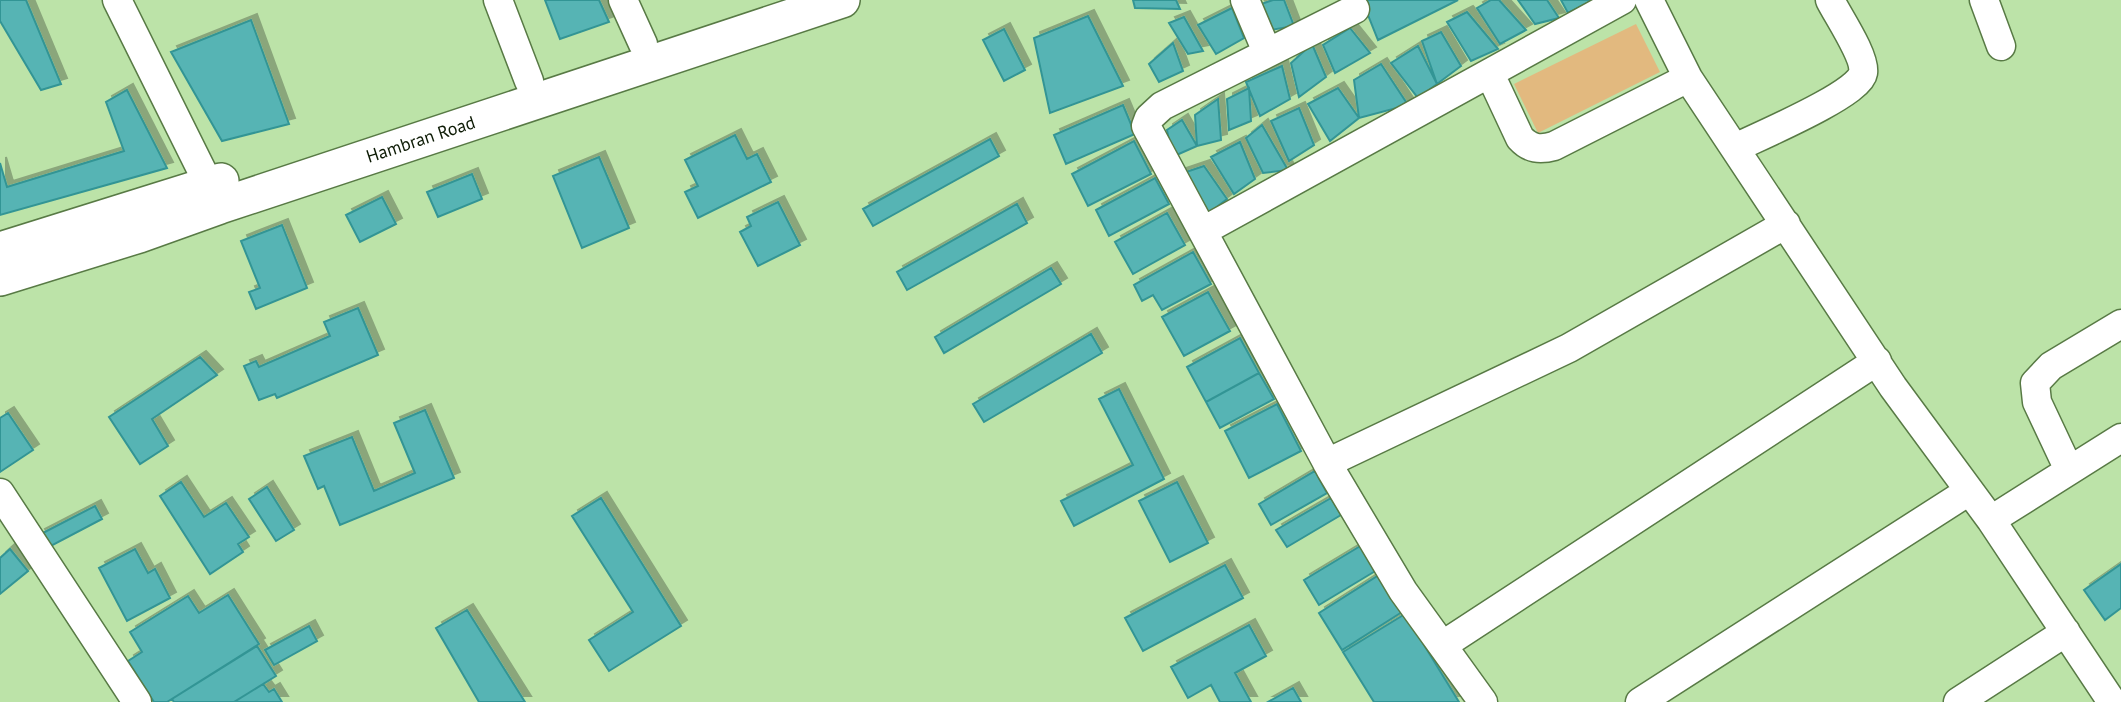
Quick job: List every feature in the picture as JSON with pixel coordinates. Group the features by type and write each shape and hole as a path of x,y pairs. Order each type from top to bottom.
{"main road":[{"name":"Hambran Road","path":"0,250 209,185 772,0"},
{"name":"Hambran Road","path":"0,278 139,235 212,208 842,0"}],"street":[{"path":"117,0 209,185"},
{"path":"498,0 529,81"},
{"path":"623,0 643,44"},
{"path":"1245,0 1267,52"},
{"path":"1203,231 1622,0"},
{"path":"1649,0 1688,78 1893,387 1991,520 2112,702"},
{"path":"1735,148 1839,97 1860,81 1864,73 1861,58 1830,0"},
{"path":"1984,0 2001,46"},
{"path":"1355,9 1162,106 1147,122 1147,130 1327,463 1403,591 1483,702"},
{"path":"1490,74 1520,138 1527,146 1539,149 1554,146 1688,78"},
{"path":"1327,463 1569,348 1786,224"},
{"path":"2069,470 2037,402 2035,383 2051,366 2121,324"},
{"path":"1443,645 1877,361"},
{"path":"1991,520 2121,438"},
{"path":"1640,702 1969,491"},
{"path":"0,493 137,702"},
{"path":"1958,702 2066,632"}],"shaded area":[{"path":"1636,24 1660,72 1538,133 1514,84"}],"building":[{"path":"0,0 26,0 61,84 41,90 0,21"},
{"path":"545,0 599,0 609,22 560,39"},
{"path":"1133,0 1176,0 1180,9 1135,8"},
{"path":"1284,0 1294,26 1271,30 1258,5"},
{"path":"1362,0 1458,0 1378,40"},
{"path":"1491,0 1499,0 1526,30 1500,44 1477,8"},
{"path":"1518,0 1547,0 1559,18 1535,24"},
{"path":"1561,0 1593,0 1568,13"},
{"path":"1232,8 1244,38 1216,54 1198,25"},
{"path":"1467,12 1498,49 1471,61 1447,22"},
{"path":"1088,16 1123,86 1050,113 1034,38"},
{"path":"1184,17 1203,51 1188,54 1169,23"},
{"path":"251,20 289,124 222,141 171,52"},
{"path":"1350,28 1370,53 1335,73 1323,45"},
{"path":"1004,29 1025,70 1004,81 983,40"},
{"path":"1441,32 1461,66 1437,84 1422,41"},
{"path":"1173,43 1183,71 1159,82 1149,64"},
{"path":"1312,44 1326,77 1299,97 1291,63"},
{"path":"1418,46 1437,84 1418,98 1391,63"},
{"path":"1381,64 1408,105 1359,118 1354,80"},
{"path":"1282,66 1290,99 1260,116 1246,82"},
{"path":"1249,88 1251,121 1229,130 1227,99"},
{"path":"1338,88 1359,118 1330,141 1308,104"},
{"path":"127,90 167,168 0,215 0,163 7,187 124,151 106,102"},
{"path":"1218,99 1221,140 1197,146 1195,115"},
{"path":"1123,105 1135,134 1066,164 1054,135"},
{"path":"1299,108 1314,145 1289,161 1271,121"},
{"path":"1182,120 1197,146 1172,157 1167,130"},
{"path":"1262,125 1288,170 1263,173 1246,138"},
{"path":"735,135 747,159 757,154 771,182 698,218 685,192 698,186 685,160"},
{"path":"990,139 999,156 873,226 863,209"},
{"path":"1134,141 1151,174 1088,206 1072,174"},
{"path":"1240,142 1255,179 1234,194 1211,157"},
{"path":"599,157 629,228 582,248 553,176"},
{"path":"1204,166 1227,199 1205,216 1180,174"},
{"path":"472,174 482,199 438,217 427,192"},
{"path":"1155,178 1169,204 1109,236 1096,210"},
{"path":"382,197 396,224 360,242 346,215"},
{"path":"778,202 800,245 758,266 740,232 751,226 747,217"},
{"path":"1017,204 1027,223 907,290 897,272"},
{"path":"1167,213 1185,245 1133,274 1115,242"},
{"path":"282,225 307,288 256,309 249,292 260,288 241,241"},
{"path":"1193,252 1211,284 1162,310 1153,295 1142,301 1134,285"},
{"path":"1051,268 1061,284 944,353 935,337"},
{"path":"1208,292 1230,331 1184,356 1162,317"},
{"path":"358,308 378,355 277,398 275,394 259,400 244,366 256,361 259,367 330,336 324,322"},
{"path":"1091,334 1102,353 984,422 973,404"},
{"path":"1240,338 1259,373 1206,402 1187,367"},
{"path":"200,357 217,375 152,419 168,446 140,464 109,417"},
{"path":"1259,373 1274,399 1220,428 1206,402"},
{"path":"1119,389 1164,479 1074,526 1061,501 1133,465 1099,399"},
{"path":"1277,404 1301,451 1249,478 1225,431"},
{"path":"425,410 454,478 340,525 324,486 318,489 304,456 352,437 374,491 415,473 394,423"},
{"path":"8,413 33,450 0,472 0,418"},
{"path":"1315,471 1327,493 1271,525 1259,504"},
{"path":"181,482 204,517 226,503 249,537 238,544 243,552 210,574 160,496"},
{"path":"1177,482 1208,543 1170,562 1139,501"},
{"path":"267,487 294,530 276,541 249,499"},
{"path":"601,498 681,626 609,671 589,640 633,612 572,516"},
{"path":"1331,498 1341,515 1287,547 1276,530"},
{"path":"95,506 102,519 47,548 39,535"},
{"path":"1362,545 1377,570 1319,605 1304,580"},
{"path":"10,549 28,571 0,594 0,558"},
{"path":"135,549 148,573 155,569 170,598 127,621 99,568"},
{"path":"2121,564 2121,608 2105,620 2084,590"},
{"path":"1225,565 1243,598 1143,651 1125,618"},
{"path":"1379,575 1402,612 1342,650 1319,613"},
{"path":"228,595 259,644 167,702 154,702 128,661 142,652 130,632 188,596 199,613"},
{"path":"467,610 525,702 479,702 436,628"},
{"path":"1405,614 1459,702 1374,702 1343,652"},
{"path":"1249,625 1266,656 1235,673 1251,702 1220,702 1211,685 1188,698 1171,667"},
{"path":"309,626 317,641 274,665 265,650"},
{"path":"257,646 276,676 234,702 174,702 172,699"},
{"path":"263,684 269,692 274,689 282,702 234,702"},
{"path":"1293,688 1301,702 1268,702"}]}
